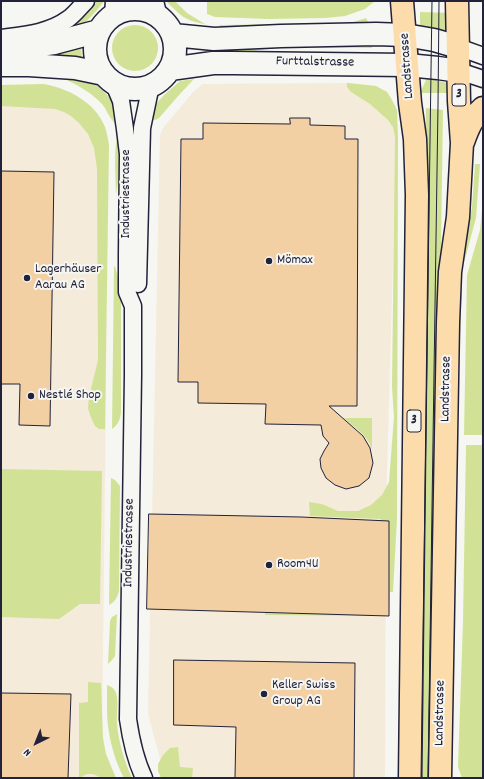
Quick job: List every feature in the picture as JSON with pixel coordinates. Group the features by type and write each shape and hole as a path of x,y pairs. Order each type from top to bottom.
{"main road":[{"name":"Landstrasse","path":"402,1 410,103 415,139 417,195 410,778"},
{"name":"Landstrasse","path":"440,778 448,323 450,272 458,217 462,143 459,101 457,1"},
{"path":"1,47 54,43 109,16 124,10 136,9 149,11 157,9 173,35 175,46 174,58 170,69 156,84 146,88 134,89 124,87 108,78 75,68 1,65"},
{"path":"108,78 98,64 95,52 96,42 109,16"},
{"name":"Furttalstrasse","path":"173,35 214,39 376,34 405,35 434,40 458,47"},
{"name":"Furttalstrasse","path":"170,69 233,63 407,64 459,72"},
{"path":"462,143 476,115 483,108"}],"street":[{"path":"1,38 27,35 43,31 57,25 78,10 86,1"},
{"path":"458,47 483,56"},
{"path":"459,72 483,79"},
{"name":"Industriestrasse","path":"108,78 121,101 128,154 127,292 133,306"},
{"name":"Industriestrasse","path":"144,778 138,765 132,744 128,719 133,306 137,295 142,128 151,85"}],"shaded area":[{"path":"352,83 376,86 387,92 397,110 386,507 385,778 168,778 163,770 148,714 160,135 163,128 193,92 203,84"},
{"path":"1,86 102,124 106,394 102,737 105,755 115,778 1,778"}],"green space":[{"path":"94,1 104,1 91,17 79,27 65,29 84,13"},
{"path":"166,1 175,1 187,13 205,24 183,17"},
{"path":"207,1 375,1 365,9 345,16 325,18 269,19 215,17 207,14"},
{"path":"420,12 452,13 448,30 444,36 420,27"},
{"path":"366,18 370,26 219,27 220,25 344,23"},
{"path":"135,25 148,29 154,35 158,48 154,61 148,67 135,71 122,67 116,61 112,48 116,35 122,29"},
{"path":"372,42 372,48 287,47 216,57 216,50 286,45"},
{"path":"81,44 82,59 19,52"},
{"path":"59,76 84,79 99,87 115,107 118,123 113,121 102,104 92,95"},
{"path":"427,78 447,83 448,93 420,93"},
{"path":"194,79 159,118 155,120 151,119 152,112 156,104 164,95 180,81"},
{"path":"347,83 376,86 387,92 397,110 397,519 393,592 390,592 389,616 265,615 266,601 381,534 381,519 310,516 309,502 322,504 338,511 358,511 371,505 382,495 389,482 394,417 392,387 395,137 393,127 388,120 370,104 351,92 347,87"},
{"path":"43,84 62,89 88,103 95,110 105,127 109,145 105,429 99,429 95,426 88,408 89,397 98,360 97,169 94,148 88,134 79,123 64,112 55,109 1,106 1,85"},
{"path":"426,108 443,110 433,778 415,778"},
{"path":"118,137 121,165 116,194 115,155 116,141"},
{"path":"475,164 480,164 476,218 465,259 460,268 472,207"},
{"path":"483,201 482,435 464,435 467,275 480,230"},
{"path":"115,266 121,290 121,413 116,426 112,429 114,267"},
{"path":"458,287 462,288 459,358 452,778 449,778"},
{"path":"344,418 372,418 372,449 363,434"},
{"path":"466,445 483,445 483,778 462,778 458,767 463,622"},
{"path":"1,469 102,471 100,604 80,604 59,619 1,617"},
{"path":"111,478 120,486 119,591 116,600 109,605"},
{"path":"117,614 115,656 108,664 110,621 112,617"},
{"path":"88,682 101,683 103,738 106,754 116,778 102,778 93,774 87,774 79,778 79,703 88,702"},
{"path":"107,685 113,688 116,693 119,737 124,759 132,778 124,778 117,763 112,746 107,719"},
{"path":"178,747 180,767 193,768 192,778 161,778 158,771 158,764 163,755 170,748"}],"building":[{"name":"Mömax","path":"290,118 310,118 310,125 345,126 345,139 358,139 357,406 329,406 363,436 370,448 373,463 369,478 359,486 346,489 335,485 326,478 321,468 320,459 329,443 323,436 321,425 265,424 266,404 198,403 198,382 178,382 181,139 203,139 203,123 290,124"},
{"name":"Lagerhäuser Aarau AG","path":"1,171 54,172 50,426 19,425 20,384 1,384"},
{"name":"Room4U","path":"149,514 301,517 389,521 389,616 147,609"},
{"name":"Keller Swiss Group AG","path":"174,660 355,663 354,778 235,778 236,727 174,725"},
{"path":"1,693 71,694 68,778 1,778"}],"tram line":[{"path":"421,778 432,1"},
{"path":"428,778 439,1"}],"place":[{"name":"Mömax","path":"269,261"},
{"name":"Lagerhäuser Aarau AG","path":"27,278"},
{"name":"Nestlé Shop","path":"31,396"},
{"name":"Room4U","path":"269,565"},
{"name":"Keller Swiss Group AG","path":"264,694"}]}
